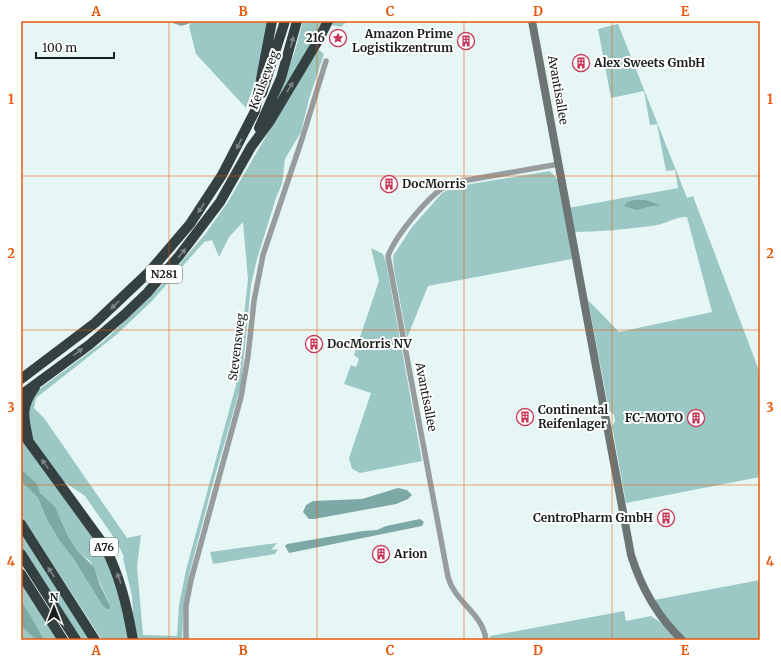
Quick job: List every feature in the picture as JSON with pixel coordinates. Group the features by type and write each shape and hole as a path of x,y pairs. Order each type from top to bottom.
{"highway":[{"name":"N281","path":"21,379 95,323 149,272 190,224 222,175 255,111 272,21"},
{"name":"Keulseweg","path":"255,111 270,72 285,21"},
{"name":"Keulseweg","path":"251,147 281,78 297,21"},
{"name":"N281","path":"21,395 101,335 159,280 220,202 251,147 274,114 319,40 328,21"},
{"path":"21,372 41,365"},
{"name":"A76","path":"28,442 23,422 23,411 28,398 40,382"},
{"name":"A76","path":"21,431 104,546 113,563 124,592 133,640"},
{"path":"21,524 95,640"},
{"path":"21,554 76,640"},
{"path":"21,574 64,640"}],"street":[{"path":"175,21 181,23 188,21"},
{"name":"Avantisallee","path":"532,21 631,555 643,587 666,623 682,640"},
{"name":"Stevensweg","path":"186,640 186,606 191,580 241,397 248,356 254,301 262,261 326,61"},
{"name":"Avantisallee","path":"486,640 483,627 478,619 456,596 448,577 388,256 398,237 434,194 443,187 451,183 559,164"}],"shaded area":[{"path":"192,21 269,21 263,57 246,108 196,54 189,26"},
{"path":"303,21 325,21 271,113 295,51"},
{"path":"333,21 347,21 341,27 331,25"},
{"path":"618,24 687,198 693,196 760,373 760,477 626,503 612,426 615,421 614,415 609,410 588,300 619,332 712,312 687,217 678,218 651,226 602,231 573,232 568,208 678,188 675,170 666,171 657,124 650,125 644,91 611,98 598,29"},
{"path":"317,48 324,54 309,99 301,132 285,159 282,184 276,198 257,259 251,285 241,385 190,571 184,605 182,640 137,640 134,630 132,596 124,557 117,542 85,496 63,481 31,437 26,411 34,393 103,342 162,285 206,233 228,202","holes":["243,222 248,280 236,385 186,570 179,605 177,636 143,635 137,567 141,535 127,538 44,418 34,408 36,398 116,335 152,301 204,242 212,240 219,257 229,237"]},
{"path":"550,171 558,180 572,259 428,286 407,338 394,270 393,256 412,227 443,192 459,186"},
{"path":"646,200 661,206 651,206 637,210 624,206 627,202"},
{"path":"371,248 383,254 386,262 422,461 360,473 352,469 349,458 371,393 344,384 351,365 356,367 359,359 354,355 379,281"},
{"path":"21,437 102,549 114,569 130,640 102,640 21,515 21,481 38,498 47,520 102,605 110,606 91,562 77,550 68,536 61,520 40,493 36,484 21,469"},
{"path":"21,469 37,484 40,493 55,507 68,536 77,550 94,567 110,609 107,609 102,605 47,520 38,498 21,481"},
{"path":"398,488 407,490 412,495 408,499 396,504 314,519 309,519 303,512 306,505 313,501 362,499"},
{"path":"420,519 424,522 422,526 289,553 285,546 287,544 377,530 386,526"},
{"path":"21,528 92,640 81,640 21,546"},
{"path":"277,543 271,550 278,549 275,554 213,564 210,552"},
{"path":"760,580 760,640 686,640 666,618 654,600"},
{"path":"21,581 59,640 43,640 21,600"},
{"path":"21,600 43,640 36,640 21,626"},
{"path":"624,611 626,621 651,616 660,622 676,640 491,640 490,636"},
{"path":"21,626 36,640 21,640"}],"place":[{"name":"216","path":"338,38"},
{"name":"Amazon Prime Logistikzentrum","path":"466,41"},
{"name":"Alex Sweets GmbH","path":"581,63"},
{"name":"DocMorris","path":"389,184"},
{"name":"DocMorris NV","path":"314,344"},
{"name":"Continental Reifenlager","path":"525,417"},
{"name":"FC-MOTO","path":"696,418"},
{"name":"CentroPharm GmbH","path":"666,518"},
{"name":"Arion","path":"381,554"}]}
